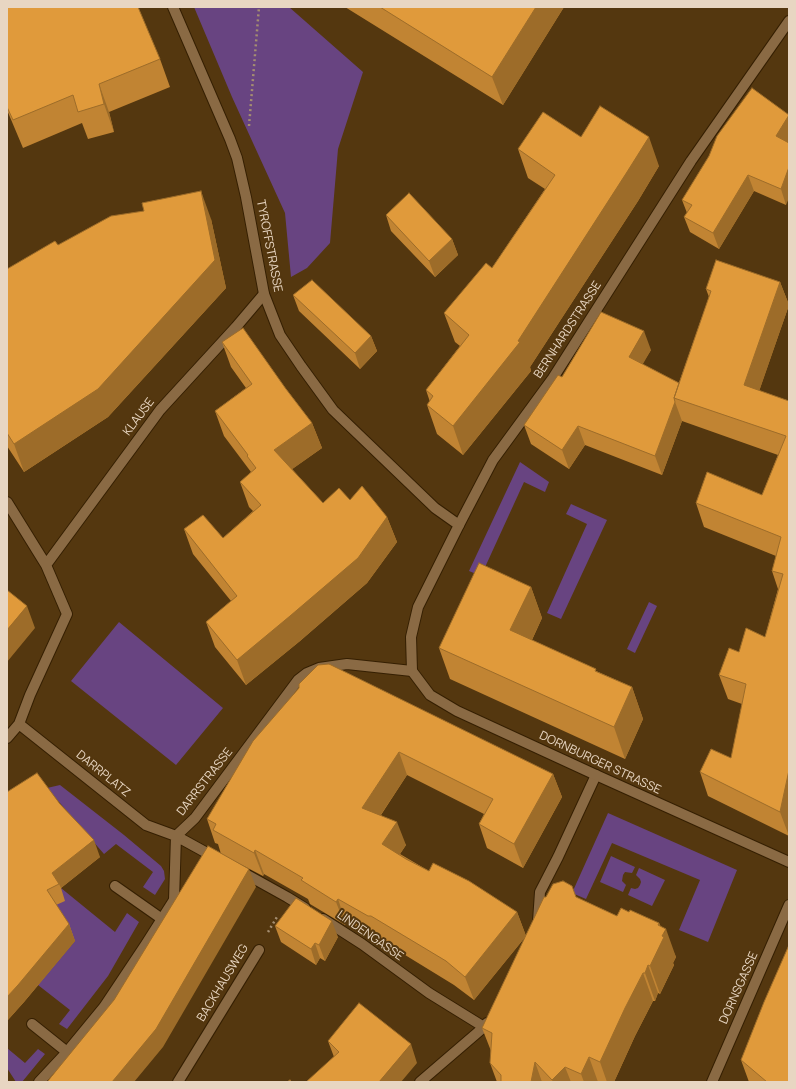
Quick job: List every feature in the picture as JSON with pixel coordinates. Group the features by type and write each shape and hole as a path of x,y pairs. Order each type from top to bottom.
{"street":[{"name":"TYROFFSTRASSE","path":"173,7 230,138 237,158 246,197 264,294 280,335 333,410 435,508 459,525"},
{"name":"BERNHARDSTRASSE","path":"412,671 411,637 418,607 493,460 553,378 691,162 789,21"},
{"name":"KLAUSE","path":"46,565 160,410 264,294"},
{"path":"7,502 46,565 67,614 30,695 19,724 7,738"},
{"name":"DARRSTRASSE","path":"176,836 195,818 298,680 307,673 319,668 347,664 412,671"},
{"name":"DORNBURGER STRASSE","path":"412,671 430,695 458,711 789,862"},
{"name":"DARRPLATZ","path":"19,724 146,826 176,836"},
{"path":"538,930 540,892 596,775"},
{"path":"39,1082 67,1052 104,1008 174,900 176,836"},
{"name":"LINDENGASSE","path":"176,836 287,897 362,944 428,993 484,1027"},
{"path":"115,886 162,919"},
{"name":"DORNSGASSE","path":"712,1082 789,905"},
{"name":"BACKHAUSWEG","path":"178,1082 259,950"},
{"path":"420,1082 484,1027 492,1014"},
{"path":"32,1024 67,1052"}],"path":[{"path":"230,138 249,130 259,7"},
{"name":"BACKHAUSWEG","path":"259,950 287,897"}],"shaded area":[{"path":"194,7 289,7 363,72 338,149 330,243 307,268 291,277 285,213 232,97"},
{"path":"520,462 549,482 545,492 524,482 481,576 469,571"},
{"path":"571,504 607,520 561,619 547,613 587,524 566,514"},
{"path":"649,602 657,606 635,653 627,649"},
{"path":"119,622 223,708 176,765 71,681"},
{"path":"60,785 161,866 164,871 165,879 155,895 143,887 153,872 116,844 104,854 47,788"},
{"path":"608,813 737,870 708,942 679,930 700,880 612,843 586,899 572,893"},
{"path":"611,856 635,867 632,873 625,872 623,875 622,881 626,885 623,892 600,882"},
{"path":"639,868 665,880 652,906 628,895 631,888 638,888 640,885 640,879 636,875"},
{"path":"61,888 115,932 127,913 139,922 108,976 67,1029 59,1024 70,1010 38,985 75,941 53,907 58,890"},
{"path":"7,1048 25,1063 38,1049 45,1054 22,1082 16,1082 7,1068"}],"building":[{"path":"7,7 138,7 160,59 99,84 104,104 78,112 73,95 13,120 7,107"},
{"path":"380,7 536,7 492,77"},
{"path":"752,88 789,115 776,136 789,143 789,167 781,189 748,175 713,233 684,217 692,205 682,200 709,156 717,136"},
{"path":"600,106 649,137 518,341 520,342 453,426 427,405 433,396 426,390 469,335 444,313 486,263 492,268 555,175 518,149 543,112 581,137"},
{"path":"201,191 215,260 98,389 14,444 7,433 7,269 55,241 58,245 111,216 144,211 142,203"},
{"path":"409,193 452,239 429,261 386,215"},
{"path":"716,260 780,282 744,385 789,401 789,770 780,812 700,772 711,749 731,758 746,684 719,675 729,648 739,652 746,628 765,637 783,574 772,571 781,537 696,503 707,472 762,495 786,436 674,398 711,291 706,289"},
{"path":"312,280 371,336 355,353 293,295"},
{"path":"601,312 644,331 629,357 679,383 674,398 675,402 655,456 578,426 562,450 524,425 558,375 562,377"},
{"path":"243,328 312,423 274,450 323,503 339,488 350,500 362,486 387,517 358,558 237,660 206,622 237,596 184,529 203,515 223,538 261,505 240,482 256,468 215,411 252,384 222,342"},
{"path":"479,563 531,587 510,630 632,687 614,727 439,648"},
{"path":"7,590 27,606 7,630"},
{"path":"329,664 553,774 514,844 479,824 493,799 399,752 362,808 397,822 382,844 429,871 433,863 469,881 517,912 465,977 446,961 371,916 368,916 338,899 336,902 301,880 303,878 255,850 254,853 213,830 216,824 207,819 253,741 299,688 299,684 318,665"},
{"path":"37,773 60,804 94,840 52,873 59,884 47,890 69,924 7,997 7,792"},
{"path":"208,846 249,869 156,1029 112,1082 47,1082 114,1000"},
{"path":"563,881 572,886 576,897 617,916 621,908 629,912 630,910 659,923 658,925 666,929 662,936 664,937 650,966 648,965 645,973 643,973 625,1008 600,1062 589,1057 581,1074 565,1067 552,1080 535,1062 531,1082 501,1082 501,1075 490,1063 492,1033 482,1028 544,897 546,897 553,884"},
{"path":"296,898 332,921 319,945 315,943 311,949 275,926"},
{"path":"789,945 789,1082 767,1082 741,1060"},
{"path":"359,1003 411,1044 379,1082 306,1082 339,1052 328,1041"}]}
